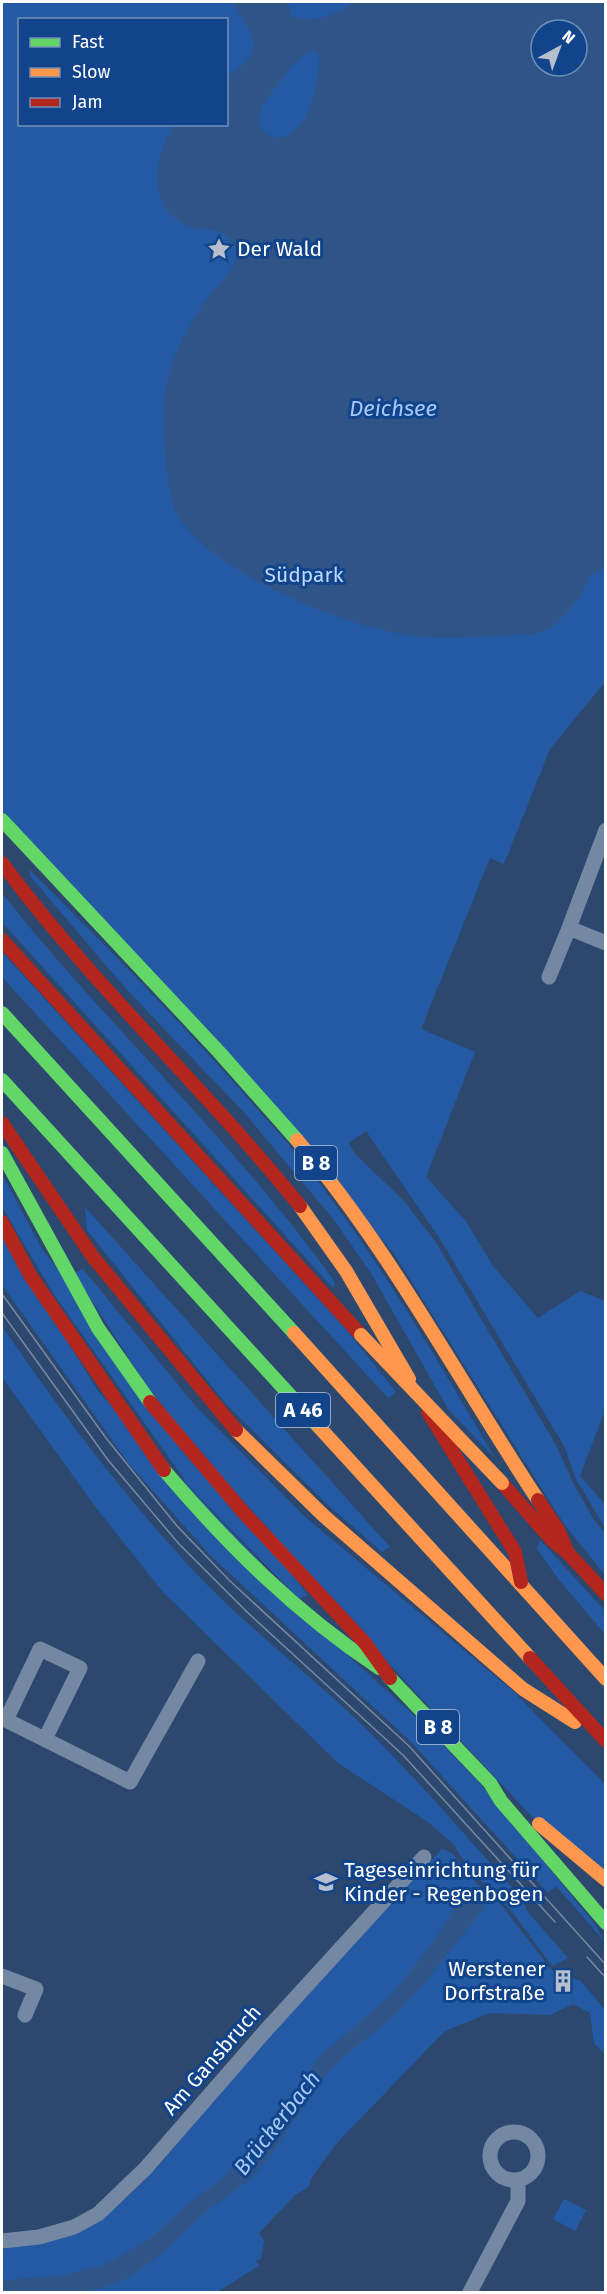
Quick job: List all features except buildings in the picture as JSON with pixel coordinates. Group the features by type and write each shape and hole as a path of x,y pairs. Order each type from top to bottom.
{"main road":[{"name":"B 8","path":"2,820 234,1067 345,1199 462,1378 558,1530 568,1552 606,1594"},
{"path":"2,863 81,963 237,1133 303,1209 353,1284 451,1452 498,1522 515,1552 522,1587"},
{"path":"2,940 361,1335 551,1539 568,1552"},
{"name":"A 46","path":"2,1012 606,1679"},
{"name":"A 46","path":"2,1080 605,1741"},
{"name":"A 46","path":"2,1123 53,1198 137,1313 242,1437 271,1467 523,1689 605,1741"},
{"name":"B 8","path":"2,1153 98,1328 162,1419 244,1513 366,1643 385,1672 490,1782 507,1793 552,1837 606,1880"},
{"path":"2,1222 36,1284 164,1470 225,1541 253,1568 350,1651 385,1672"},
{"name":"B 8","path":"490,1782 501,1801 606,1923"}],"street":[{"path":"549,977 606,830"},
{"path":"569,928 606,943"},
{"path":"45,1739 80,1668 40,1648 4,1719 130,1782 198,1661"},
{"name":"Am Gansbruch","path":"2,2241 39,2236 74,2227 98,2214 145,2169 267,2029 424,1857"},
{"path":"2,1976 36,1989 25,2015"},
{"path":"470,2292 518,2201 518,2180"}],"green space":[{"name":"Südpark","path":"2,2 605,2 605,682 550,749 504,864 490,858 421,1029 475,1052 426,1177 466,1221 493,1266 538,1318 580,1291 605,1301 605,1410 580,1476 605,1504 605,1528 576,1479 564,1446 440,1239 366,1131 349,1143 355,1154 404,1201 435,1241 556,1445 574,1485 594,1520 605,1533 605,1575 564,1524 393,1252 2,811"},
{"path":"30,870 191,1036 303,1162 380,1269 495,1458 448,1409 371,1273 334,1220 242,1110 127,990 30,876"},
{"path":"2,893 85,991 256,1181 335,1282 333,1288 2,922"},
{"path":"2,952 345,1328 396,1392 388,1398 2,977"},
{"path":"2,1174 42,1249 308,1595 299,1599 189,1486 55,1296 2,1207"},
{"path":"85,1207 390,1547 382,1552 328,1505 226,1404 87,1230"},
{"path":"2,1236 98,1391 352,1659 418,1719 476,1779 594,1923 605,1942 556,1886 548,1893 412,1743 210,1555 129,1464 2,1285"},
{"path":"83,1269 193,1403 303,1515 515,1693 605,1784 605,1874 537,1822 375,1649 161,1408 74,1273"},
{"path":"2,1326 46,1389 141,1512 212,1590 357,1720 400,1763 521,1897 528,1912 568,1958 553,1966 513,1913 468,1868 454,1845 428,1822 338,1763 163,1592 97,1509 2,1377"},
{"path":"540,1540 605,1611 605,1634 559,1580 537,1549"},
{"path":"442,1849 452,1853 477,1884 499,1902 550,1968 556,1973 581,1981 605,2010 605,2055 594,2043 590,2013 573,2004 550,2015 490,2013 445,2031 335,2145 310,2180 309,2187 295,2195 259,2233 264,2241 261,2259 256,2261 259,2266 217,2292 2,2292 2,2250 80,2228 104,2215 139,2186 281,2024"},
{"path":"564,2199 586,2210 575,2231 553,2219"}],"water":[{"name":"Deichsee","path":"233,2 288,2 291,16 299,19 316,19 332,15 354,2 605,2 605,568 588,577 581,596 548,630 534,634 439,638 396,633 363,625 290,598 254,580 223,560 196,538 178,516 170,490 165,452 166,386 171,366 184,336 205,302 235,262 236,252 231,241 219,232 188,226 174,218 165,207 160,194 157,180 158,165 174,126 228,126 228,76 249,58 253,49 253,41","holes":["313,51 319,56 318,75 309,109 299,127 286,136 268,135 260,127 260,113 271,93 294,63 303,55"]},
{"name":"Brückerbach","path":"465,1891 485,1908 404,2006 342,2059 323,2079 263,2165 251,2177 211,2208 157,2257 127,2278 92,2290 47,2293 2,2292 2,2280 60,2276 106,2264 150,2239 186,2205 224,2177 273,2121 320,2056 392,1994 432,1944"}],"tram line":[{"path":"2,1294 106,1438 177,1526 230,1581 409,1746 606,1965"},
{"path":"2,1313 108,1460 179,1544 247,1612 403,1755 555,1922"},
{"path":"587,1957 606,1978"}],"traffic: fast":[{"path":"2,820 219,1052 297,1140"},
{"path":"2,1013 294,1333"},
{"path":"2,1080 319,1427"},
{"path":"2,1153 98,1328 150,1402"},
{"path":"164,1470 238,1551 291,1601 379,1668"},
{"path":"390,1678 490,1783 501,1801 606,1923"}],"traffic: slow":[{"path":"297,1140 363,1226 423,1316 538,1500"},
{"path":"300,1206 346,1271 409,1379"},
{"path":"294,1333 606,1679"},
{"path":"361,1335 502,1483"},
{"path":"319,1427 530,1658"},
{"path":"236,1430 324,1516 523,1689 575,1722"},
{"path":"539,1824 606,1880"}],"traffic: jam":[{"path":"2,863 73,951 264,1162 300,1206"},
{"path":"2,940 361,1335"},
{"path":"2,1123 93,1257 236,1430"},
{"path":"2,1222 30,1275 164,1470"},
{"path":"150,1402 244,1513 365,1643 390,1678"},
{"path":"428,1412 515,1552 521,1582"},
{"path":"502,1483 551,1539 568,1553"},
{"path":"538,1500 558,1530 568,1553 606,1594"},
{"path":"530,1658 606,1741"}],"place":[{"name":"Der Wald","path":"219,249"},
{"name":"Tageseinrichtung für Kinder - Regenbogen","path":"326,1882"},
{"name":"Werstener Dorfstraße","path":"563,1981"}]}
